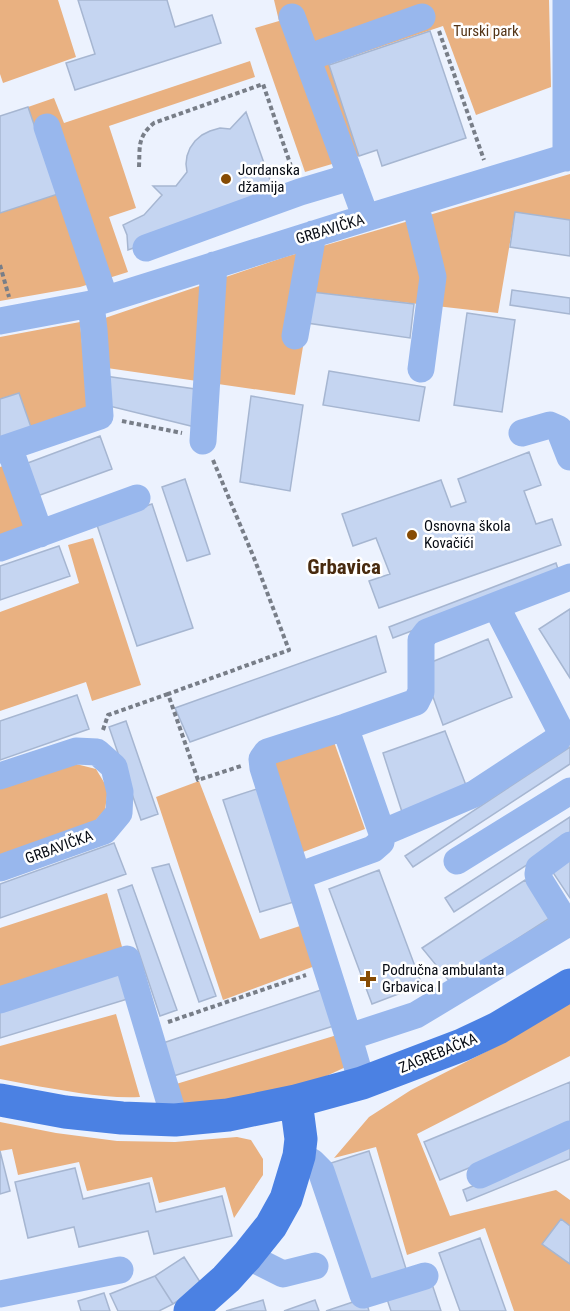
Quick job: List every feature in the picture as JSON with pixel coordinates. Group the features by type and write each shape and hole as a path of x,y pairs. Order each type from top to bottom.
{"main road":[{"name":"ZAGREBAČKA","path":"296,1101 362,1083 471,1041 498,1028 570,985"},
{"path":"0,1100 98,1116 175,1120 228,1115 296,1101 301,1139 299,1156 286,1199 271,1226 247,1256 226,1279 190,1311"}],"street":[{"path":"566,0 568,157"},
{"path":"292,17 366,218"},
{"path":"307,58 422,17"},
{"path":"40,534 4,448 100,416 94,330 98,301 46,127"},
{"name":"GRBAVIČKA","path":"8,319 98,301 568,157"},
{"path":"146,248 300,192 337,181 350,174"},
{"path":"415,203 433,277 421,369"},
{"path":"295,336 314,234"},
{"path":"203,441 214,265"},
{"path":"522,433 550,425 559,429 570,457"},
{"path":"0,548 137,498"},
{"path":"362,1083 262,759 267,752 417,702 421,692 422,640 427,632 570,578"},
{"path":"382,833 474,794 558,739 559,728 496,606"},
{"path":"298,876 374,849 381,842 382,833 345,727"},
{"path":"0,776 76,751 97,752"},
{"name":"GRBAVIČKA","path":"0,868 104,831 119,813 120,792 114,767 97,752"},
{"path":"457,861 570,790"},
{"path":"349,1037 416,1015 562,927 565,921 539,879 538,868 570,845"},
{"path":"0,1000 127,959 175,1120"},
{"path":"480,1175 570,1134"},
{"path":"299,1156 312,1162 321,1171 363,1295 425,1276"},
{"path":"247,1256 283,1274 315,1266"},
{"path":"0,1294 120,1270"}],"path":[{"path":"422,17 430,17 435,22 492,180"},
{"path":"139,167 143,131 154,123 262,84 300,192"},
{"path":"0,265 8,319"},
{"path":"97,752 108,715 289,650 254,558 210,452 203,441 188,434 100,416"},
{"path":"168,694 198,780 262,759"},
{"path":"148,1029 327,968"}],"green space":[{"path":"0,0 58,0 76,57 3,83 0,74"},
{"name":"Turski park","path":"274,0 549,0 551,87 476,115 443,26 329,64 359,156 305,172 255,28 279,21"},
{"path":"250,61 255,77 109,126 136,208 109,217 128,272 80,287 0,301 0,213 58,193 28,107 54,98 64,123"},
{"path":"570,174 570,220 515,213 498,313 312,292 295,395 107,368 105,318 285,257"},
{"path":"80,322 88,410 32,430 19,393 0,399 0,337"},
{"path":"8,464 30,525 0,536 0,467"},
{"path":"93,538 141,685 92,701 86,682 0,711 0,612 79,583 68,545"},
{"path":"333,739 365,829 303,852 272,760"},
{"path":"76,764 96,769 108,789 105,810 94,822 0,855 0,789"},
{"path":"199,781 260,939 300,926 315,966 223,1000 156,797"},
{"path":"107,893 124,954 0,990 0,928"},
{"path":"570,1000 570,1056 417,1134 450,1216 556,1190 570,1200 570,1311 514,1311 485,1228 407,1255 376,1147 334,1158 369,1117 411,1090 501,1044"},
{"path":"116,1014 140,1097 87,1094 0,1079 0,1046"},
{"path":"337,1035 350,1065 307,1085 239,1099 191,1104 174,1102 163,1088"},
{"path":"0,1122 56,1133 117,1141 175,1142 237,1137 251,1140 263,1159 263,1175 234,1218 225,1187 159,1203 152,1177 87,1191 79,1162 18,1175 12,1149 0,1151"}],"building":[{"path":"78,0 167,0 175,27 212,15 221,43 75,90 66,63 95,54"},
{"path":"430,31 466,138 382,166 377,150 359,156 329,65"},
{"path":"28,107 58,194 0,213 0,116"},
{"name":"Jordanska džamija","path":"246,112 276,197 128,250 127,235 123,225 144,215 162,195 153,186 176,186 187,172 187,156 195,141 210,131 220,128 230,129"},
{"path":"515,212 570,220 570,256 510,247"},
{"path":"512,290 570,298 570,314 510,305"},
{"path":"312,292 414,304 410,338 307,323"},
{"path":"467,313 515,320 502,412 454,405"},
{"path":"329,371 425,387 419,421 323,405"},
{"path":"105,376 202,390 199,428 105,405"},
{"path":"19,393 32,430 0,441 0,399"},
{"path":"251,396 303,405 290,491 240,482"},
{"path":"100,436 112,469 29,499 17,467"},
{"path":"529,452 541,485 524,491 536,524 552,519 561,545 379,608 369,581 390,574 376,538 353,546 342,514 441,480 451,507 466,502 458,479"},
{"path":"185,479 210,554 187,561 162,487"},
{"path":"152,504 193,628 137,646 96,522"},
{"path":"59,546 70,576 0,600 0,566"},
{"path":"556,563 560,575 393,638 389,627"},
{"path":"570,609 570,678 539,629"},
{"path":"376,636 386,672 190,742 175,708"},
{"path":"488,639 512,697 443,725 422,666"},
{"path":"77,695 89,729 0,760 0,721"},
{"path":"126,721 158,814 141,820 109,727"},
{"path":"445,731 469,793 403,815 383,753"},
{"path":"570,747 570,764 413,867 405,856"},
{"path":"260,788 297,901 260,912 223,800"},
{"path":"570,817 570,837 454,912 445,898"},
{"path":"114,843 126,874 0,918 0,884"},
{"path":"570,855 570,898 550,868"},
{"path":"169,864 216,996 199,1002 152,868"},
{"path":"379,870 422,985 372,1004 329,889"},
{"path":"525,880 553,916 450,982 422,948"},
{"path":"132,885 177,1010 160,1016 118,890"},
{"path":"125,965 134,997 0,1038 0,1004"},
{"path":"327,988 340,1024 167,1078 157,1045"},
{"path":"570,1082 570,1126 440,1180 424,1142"},
{"path":"570,1147 570,1159 467,1201 463,1190"},
{"path":"0,1151 10,1191 0,1194"},
{"path":"369,1151 407,1272 365,1285 328,1164"},
{"path":"75,1168 83,1199 149,1183 156,1212 222,1196 232,1236 154,1254 148,1231 79,1247 74,1227 28,1238 15,1182"},
{"path":"561,1219 570,1226 570,1264 542,1244"},
{"path":"480,1238 506,1311 460,1311 439,1253"},
{"path":"184,1257 202,1285 173,1304 155,1276"},
{"path":"155,1276 173,1304 159,1311 118,1311 110,1294"},
{"path":"431,1281 441,1311 391,1311 386,1296"},
{"path":"104,1293 110,1311 81,1311 78,1301"},
{"path":"365,1298 369,1311 326,1311"},
{"path":"263,1300 266,1311 226,1311"},
{"path":"315,1300 319,1311 284,1311"}],"place":[{"name":"Jordanska džamija","path":"226,179"},
{"name":"Osnovna škola Kovačići","path":"412,535"},
{"name":"Područna ambulanta Grbavica I","path":"368,979"}],"district":[{"name":"Grbavica","path":"344,567"}]}
